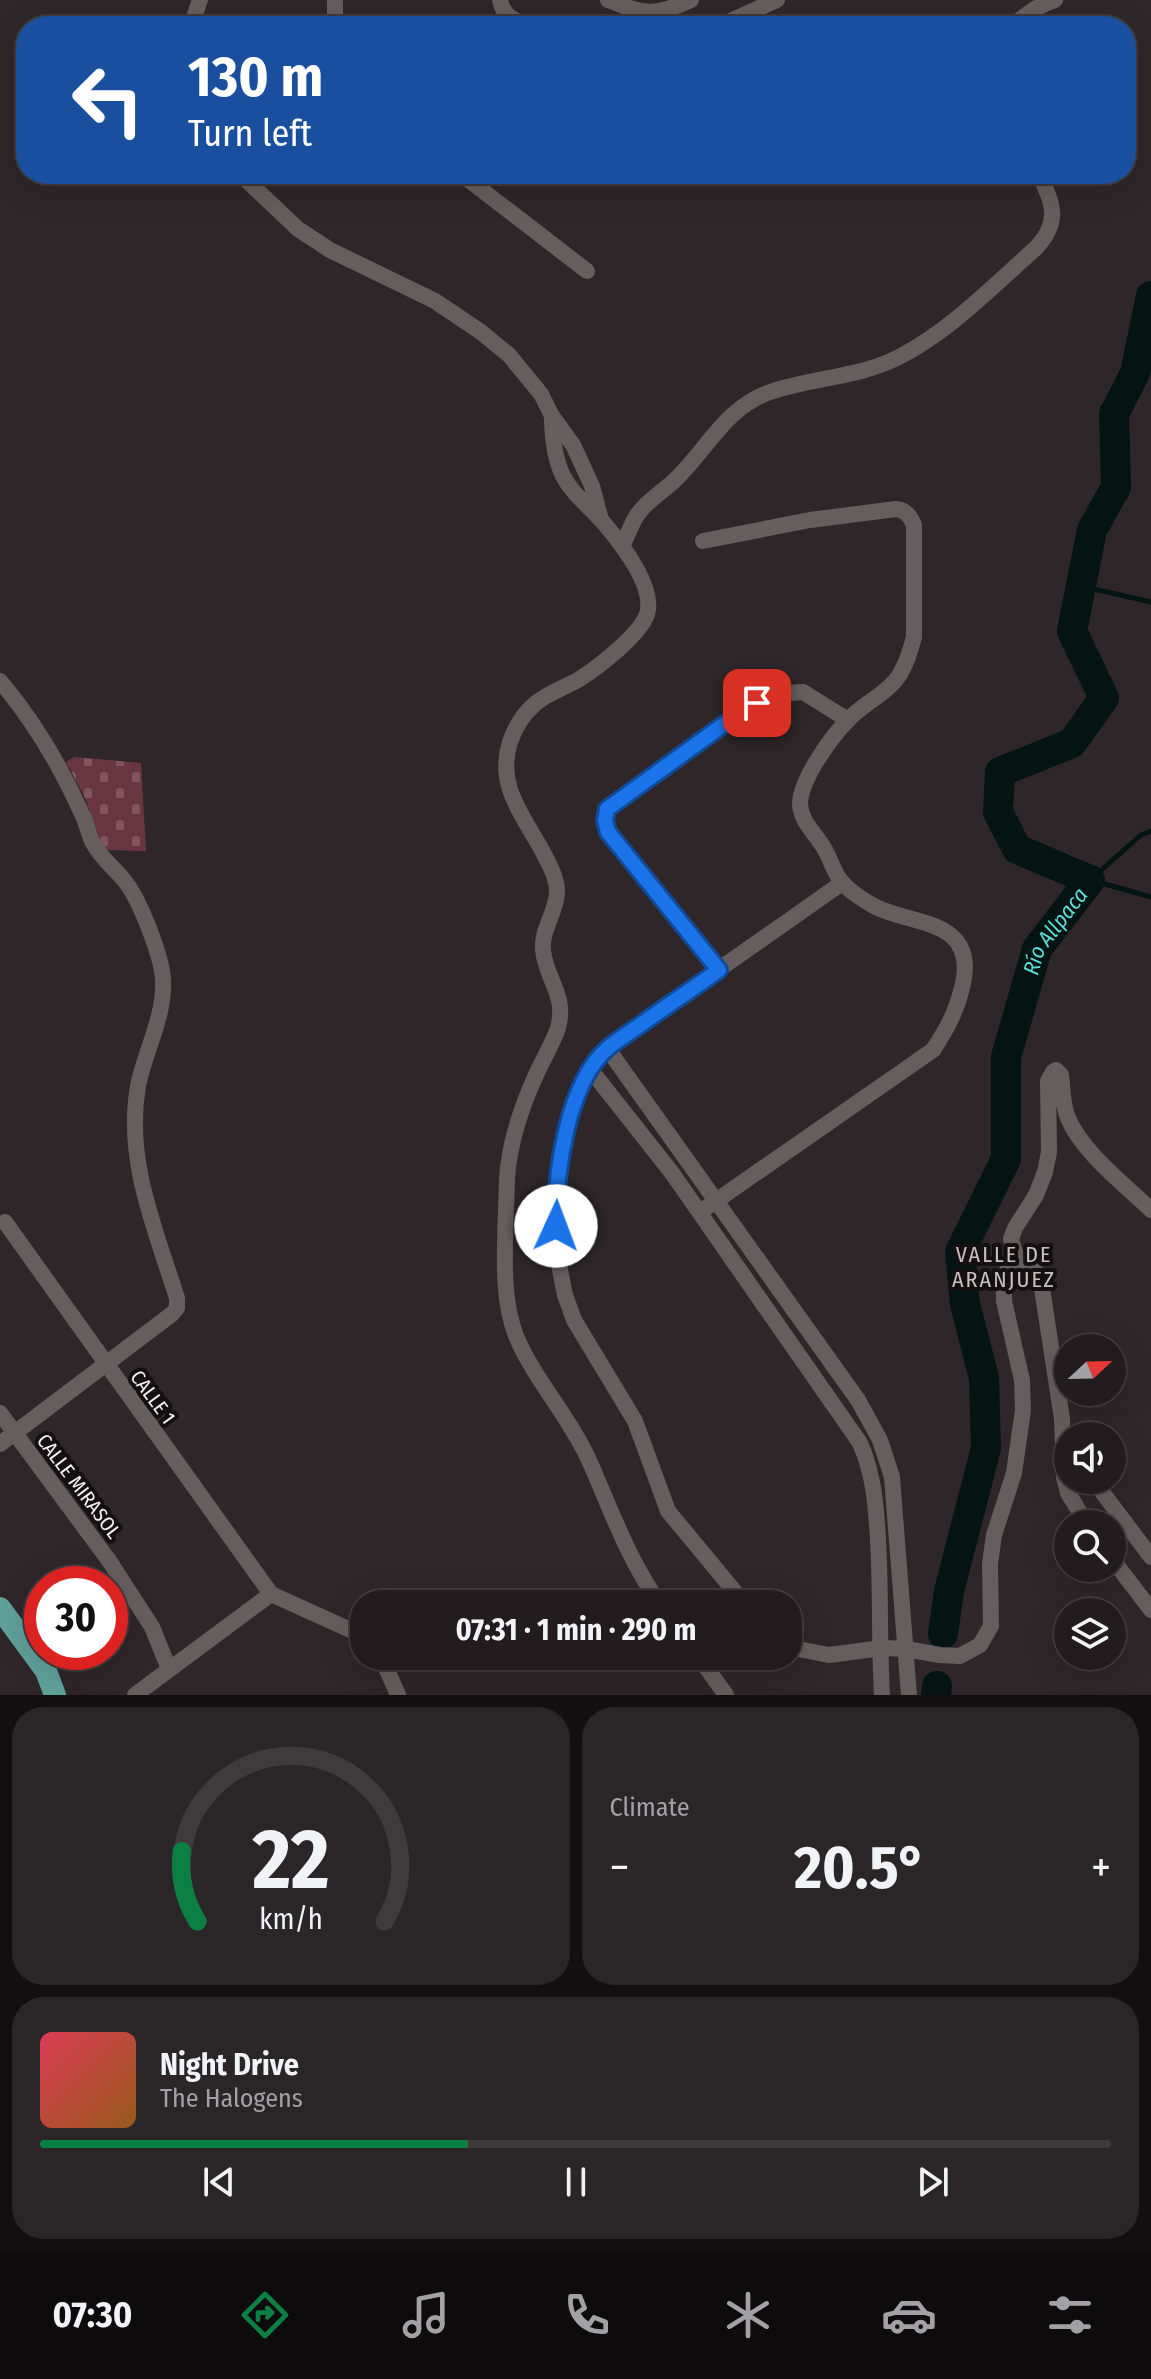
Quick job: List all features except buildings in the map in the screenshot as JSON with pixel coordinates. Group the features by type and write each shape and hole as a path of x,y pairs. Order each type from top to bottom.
{"main road":[{"path":"0,1608 46,1671 55,1695"}],"street":[{"path":"608,0 638,12 654,13 691,0"},
{"path":"741,16 777,0"},
{"path":"1025,16 1055,0"},
{"path":"251,184 298,229 330,250 435,301 509,355 541,394 573,445 592,486 601,520 622,546 649,595 645,622 625,643 583,677 538,701 522,718 510,742 505,769 508,791 555,875 557,892 542,947 546,966 559,994 561,1011 557,1030 517,1123 508,1162 505,1242 507,1302 516,1335 588,1458 609,1513 652,1590"},
{"path":"474,184 587,271"},
{"path":"622,546 637,515 679,476 722,425 744,405 788,386 841,377 896,359 946,327 1046,238 1052,225 1052,211 1044,184"},
{"path":"700,1212 933,1050 957,1008 965,968 963,951 941,927 877,907 842,883 824,848 802,816 800,799 808,776 848,720 895,681 910,654 914,637 914,525 910,516 896,509 810,520 703,541"},
{"path":"0,681 61,770 84,817 93,844 126,882 158,955 163,976 163,997 138,1086 134,1126 136,1160 144,1195 177,1298 177,1308 172,1314 0,1444"},
{"path":"719,970 608,832 605,820 607,809 741,712 774,694 803,692 848,720"},
{"path":"733,1590 668,1511 635,1421 574,1320 560,1270 557,1232 556,1207 564,1138 575,1101 590,1069 607,1048 842,883"},
{"path":"607,1048 858,1400 880,1440 892,1477 909,1695"},
{"path":"590,1069 672,1173 860,1443 875,1490 882,1695"},
{"path":"1018,1262 1011,1239 1045,1172 1049,1152 1048,1081 1056,1070 1061,1075 1065,1110 1075,1130 1101,1162 1151,1210"},
{"name":"CALLE 1","path":"5,1222 271,1594"},
{"path":"802,1650 829,1655 882,1648 960,1656 980,1645 991,1626 990,1564 994,1535 1014,1473 1023,1410 1022,1380 1004,1301 1006,1272 1018,1262 1032,1265 1041,1282 1062,1422"},
{"name":"CALLE MIRASOL","path":"0,1413 110,1562 152,1627 169,1669"},
{"path":"1104,1494 1151,1557"},
{"path":"1126,1577 1151,1610"},
{"path":"135,1695 271,1594 350,1630"},
{"path":"387,1670 398,1695"},
{"path":"708,1670 726,1695"}],"green space":[{"path":"74,757 141,763 146,851 104,850 85,798 66,762"}],"waterway":[{"name":"Río Allpaca","path":"943,1634 949,1591 986,1448 984,1378 965,1304 960,1252 1006,1159 1006,1057 1037,949 1090,880 1017,849 998,812 1000,772 1072,743 1104,698 1072,631 1092,530 1116,487 1114,414 1135,373 1151,296"},
{"path":"1081,586 1151,602"},
{"path":"1090,880 1141,835 1151,831"},
{"path":"1091,880 1151,897"},
{"name":"Río Allpaca","path":"936,1695 937,1686"}],"district":[{"name":"VALLE DE ARANJUEZ","path":"1004,1266"}],"route":[{"path":"556,1226 564,1138 575,1101 590,1069 607,1048 719,970 608,832 605,820 607,809 757,703"}]}
